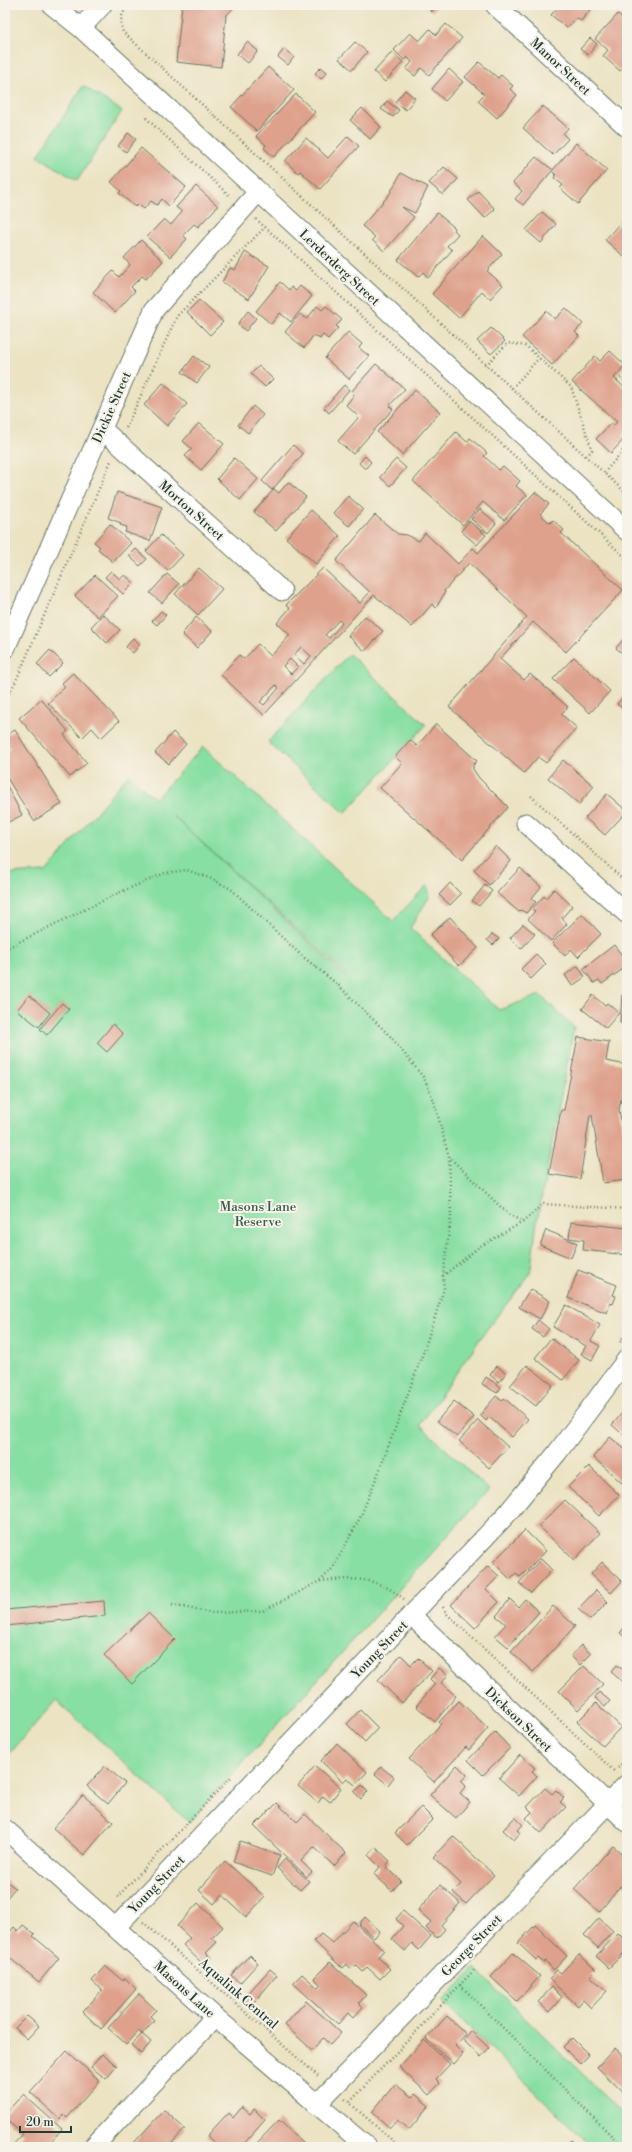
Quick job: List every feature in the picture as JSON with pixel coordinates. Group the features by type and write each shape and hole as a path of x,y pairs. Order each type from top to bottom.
{"street":[{"name":"Lerderderg Street","path":"52,5 81,28 627,531"},
{"path":"81,28 102,5"},
{"name":"Manor Street","path":"495,5 627,127"},
{"name":"Dickie Street","path":"5,648 154,310 258,192"},
{"name":"Morton Street","path":"102,429 282,591"},
{"path":"526,823 627,914"},
{"name":"Young Street","path":"116,1927 506,1515 558,1453 627,1359"},
{"name":"Dickson Street","path":"414,1612 627,1822"},
{"name":"George Street","path":"316,2105 627,1784"},
{"name":"Masons Lane","path":"5,1830 116,1927 215,2017 316,2105 367,2147"},
{"path":"93,2147 215,2017"}],"path":[{"path":"128,5 123,12 120,23 123,32 627,494"},
{"path":"146,118 627,559"},
{"path":"486,365 508,343 526,346 571,387 592,450 586,457"},
{"path":"512,388 539,358"},
{"path":"617,381 622,378 627,382"},
{"path":"604,473 627,446"},
{"path":"531,796 627,883"},
{"path":"5,949 116,894 165,873 188,870 212,879 231,889 302,956 337,984 390,1036 424,1078 434,1101 449,1157 451,1217 443,1276 444,1289 380,1469 360,1518 333,1568 320,1581 263,1611 213,1613 172,1605"},
{"path":"449,1157 508,1214 523,1222"},
{"path":"443,1276 480,1247 523,1222 543,1204 627,1209"},
{"path":"320,1581 346,1579 366,1580 388,1587 414,1612"},
{"path":"442,1606 446,1613 615,1771 627,1758"},
{"name":"Aqualink Central","path":"142,1921 323,2080"},
{"path":"400,2147 349,2102 477,1967"},
{"path":"460,1985 623,2147"}],"green space":[{"path":"83,86 122,111 77,181 38,156"},
{"path":"349,654 426,725 345,813 268,742"},
{"name":"Masons Lane Reserve","path":"203,747 393,921 427,885 430,896 410,928 499,1010 540,995 574,1027 537,1221 530,1274 487,1329 420,1425 489,1490 189,1822 56,1700 5,1759 5,874 46,872 128,775 155,799","holes":["173,816 345,973 344,975"]},
{"path":"475,1968 627,2118 627,2147 592,2147 442,2001"}],"building":[{"path":"182,5 200,7 203,5 236,5 226,16 221,67 176,62"},
{"path":"425,5 439,5 432,12"},
{"path":"560,5 594,5 581,21 576,18 567,28 551,15"},
{"path":"618,14 627,22 627,63 620,71 603,56 608,50 595,39"},
{"path":"446,24 462,38 429,75 421,68 415,76 406,69 412,62 407,57 404,60 394,50 410,33 419,41 430,29 436,35"},
{"path":"590,38 597,44 588,55 580,49"},
{"path":"247,42 258,51 248,63 237,54"},
{"path":"355,42 367,52 352,70 339,59"},
{"path":"284,49 294,57 288,65 278,57"},
{"path":"392,52 403,62 385,82 374,72"},
{"path":"479,62 498,78 501,75 513,86 510,89 517,95 497,118 478,101 484,94 465,77"},
{"path":"268,67 294,90 257,131 231,107"},
{"path":"321,67 327,72 321,79 315,73"},
{"path":"449,69 463,82 445,101 432,89"},
{"path":"405,90 415,98 406,110 395,102"},
{"path":"296,94 315,112 274,157 264,148 266,145 256,136"},
{"path":"387,101 399,110 393,117 381,109"},
{"path":"543,106 568,128 563,134 568,139 553,155 523,128"},
{"path":"362,108 381,127 370,139 350,120"},
{"path":"128,133 136,139 126,152 118,146"},
{"path":"348,136 359,146 320,189 300,171 298,173 285,161 306,138 328,158"},
{"path":"576,143 607,170 578,204 560,188 563,185 554,178 556,175 552,171 523,205 515,199 522,191 513,183 536,157 553,170"},
{"path":"141,148 186,187 169,206 162,199 157,205 151,201 144,209 138,204 135,207 119,193 121,191 111,182"},
{"path":"444,167 458,179 443,195 429,183"},
{"path":"401,173 428,187 415,213 402,207 414,217 384,251 372,240 375,237 362,226 389,195"},
{"path":"196,186 218,206 198,227 194,224 183,235 187,239 170,257 147,237 164,219 171,225 182,212 176,207"},
{"path":"478,191 495,209 485,218 468,200"},
{"path":"542,212 556,224 541,243 526,230"},
{"path":"437,213 455,228 454,230 458,234 447,246 452,250 428,278 423,272 418,277 398,260"},
{"path":"627,215 627,259 605,240"},
{"path":"483,236 502,254 487,271 503,285 490,299 482,291 459,318 432,294"},
{"path":"141,240 163,261 146,279 142,276 131,287 135,291 115,313 93,292 113,271 119,277 130,265 124,258"},
{"path":"245,252 269,266 249,299 222,282 230,268 235,270"},
{"path":"280,282 289,290 291,287 296,291 300,286 312,296 291,322 280,313 271,324 256,311"},
{"path":"199,300 223,322 210,335 187,312"},
{"path":"317,306 322,310 326,306 342,320 336,326 338,328 328,339 323,335 320,339 314,335 304,348 285,332 300,314 307,319"},
{"path":"566,308 583,324 575,332 579,336 552,365 522,337 546,311 555,319"},
{"path":"248,311 256,318 246,331 238,324"},
{"path":"491,328 505,341 491,354 477,341"},
{"path":"348,332 362,344 359,348 369,356 349,379 325,358"},
{"path":"610,351 625,365 614,378 625,388 627,387 627,430 623,435 626,437 611,453 596,439 611,423 613,426 617,422 572,382 595,356 600,361"},
{"path":"194,356 209,367 197,383 182,372"},
{"path":"376,364 405,389 389,406 393,409 353,454 338,441 359,417 346,405 354,395 351,392"},
{"path":"259,366 273,379 265,387 251,374"},
{"path":"163,383 187,404 167,426 144,405"},
{"path":"344,385 349,390 329,413 324,408"},
{"path":"415,390 440,412 402,455 377,432"},
{"path":"253,406 263,415 248,433 238,425"},
{"path":"199,423 224,444 201,470 185,456 192,449 183,441"},
{"path":"456,432 467,442 470,438 487,453 484,456 499,470 503,466 520,481 516,486 527,495 504,520 483,502 463,525 413,481"},
{"path":"293,445 303,454 272,490 262,481"},
{"path":"365,456 371,462 365,469 359,463"},
{"path":"234,458 258,479 240,500 217,479"},
{"path":"396,459 406,468 390,486 380,477"},
{"path":"288,482 306,497 276,531 254,512 274,489 279,493"},
{"path":"117,492 162,507 150,541 125,532 127,527 108,518"},
{"path":"535,492 549,504 540,514 550,523 553,520 564,530 561,533 623,590 566,652 533,622 500,659 524,680 530,674 568,707 561,714 577,728 546,763 538,757 524,773 449,707 527,617 469,563 444,591 445,592 436,608 432,604 412,627 374,595 264,715 221,675 239,655 244,659 258,644 271,656 290,635 277,623 290,608 286,605 323,568 360,603 370,592 336,561 375,515 398,534 407,535 419,541 425,533 458,564 473,548 478,553","holes":["339,620 342,623 329,638 325,635","301,647 311,656 304,664 294,655","290,659 298,667 291,674 283,666","276,685 279,688 264,705 260,702"]},
{"path":"348,496 363,509 349,526 333,513"},
{"path":"480,509 496,523 488,533 471,519"},
{"path":"311,510 340,536 316,564 286,538"},
{"path":"469,521 486,535 477,545 461,531"},
{"path":"110,524 131,543 113,562 98,549 100,547 94,542"},
{"path":"161,535 183,555 168,571 146,551"},
{"path":"136,549 147,559 140,566 129,556"},
{"path":"199,568 222,589 198,615 175,594"},
{"path":"111,571 120,579 125,575 134,583 123,594 105,577"},
{"path":"167,574 179,584 162,603 150,593"},
{"path":"95,575 118,596 98,617 75,596"},
{"path":"161,611 166,615 157,625 152,621"},
{"path":"103,614 120,630 107,643 91,627"},
{"path":"365,616 383,631 365,651 348,636"},
{"path":"196,617 212,631 197,648 182,634"},
{"path":"627,635 627,657 616,648"},
{"path":"133,638 140,644 133,653 126,647"},
{"path":"50,650 63,663 49,677 37,664"},
{"path":"574,657 610,691 590,713 553,679"},
{"path":"73,673 119,721 101,738 92,728 82,738 48,703 65,687 62,683"},
{"path":"627,692 627,712 617,704"},
{"path":"41,699 68,731 64,735 87,763 70,777 19,718"},
{"path":"436,724 477,761 473,765 473,769 479,778 508,807 462,860 380,788 402,763 395,757 410,740 417,746"},
{"path":"15,730 62,804 34,821 5,775 5,752 10,749 5,741 5,736"},
{"path":"173,732 186,744 169,764 155,753"},
{"path":"563,760 594,786 579,804 548,778"},
{"path":"5,782 22,815 5,824"},
{"path":"607,794 627,811 605,835 585,818"},
{"path":"496,846 511,861 489,885 474,870"},
{"path":"520,868 541,887 531,899 536,902 526,913 521,910 519,912 497,893"},
{"path":"450,883 461,894 450,905 439,895"},
{"path":"485,885 492,891 479,906 472,901"},
{"path":"554,889 572,906 562,918 567,924 551,941 528,919 535,911 532,909 544,896 546,898"},
{"path":"582,914 601,934 578,957 571,949 565,956 552,943"},
{"path":"450,917 478,948 459,966 430,935"},
{"path":"523,924 535,934 521,949 510,938"},
{"path":"492,934 499,939 493,945 487,940"},
{"path":"614,945 627,962 627,966 602,984 599,980 594,983 583,969"},
{"path":"536,954 546,964 531,979 521,969"},
{"path":"578,966 585,977 572,986 565,975"},
{"path":"29,995 50,1013 39,1027 17,1010"},
{"path":"593,995 605,1006 607,1003 619,1013 606,1028 582,1009"},
{"path":"622,995 627,996 627,1024 620,1023"},
{"path":"62,1003 69,1009 47,1035 40,1029"},
{"path":"113,1024 123,1034 107,1052 97,1043"},
{"path":"578,1037 609,1042 606,1061 627,1065 619,1110 627,1150 627,1180 603,1183 592,1115 590,1115 580,1179 549,1174 561,1110 564,1110"},
{"path":"571,1222 627,1228 627,1255 583,1250 584,1240 569,1238"},
{"path":"546,1230 577,1243 571,1258 540,1245"},
{"path":"578,1270 617,1285 613,1295 616,1296 613,1304 610,1303 607,1313 568,1298"},
{"path":"530,1289 550,1301 540,1319 519,1307"},
{"path":"566,1305 600,1325 591,1341 600,1346 592,1360 581,1354 586,1346 553,1327"},
{"path":"538,1320 549,1329 543,1337 532,1329"},
{"path":"551,1338 579,1360 563,1380 535,1358"},
{"path":"527,1365 553,1385 536,1406 510,1386"},
{"path":"497,1366 506,1373 499,1382 490,1375"},
{"path":"486,1377 501,1387 497,1393 482,1384"},
{"path":"496,1396 502,1401 504,1398 528,1419 512,1437 489,1417 486,1421 480,1415"},
{"path":"454,1401 474,1417 457,1437 437,1421"},
{"path":"627,1407 627,1438 612,1425"},
{"path":"478,1420 508,1447 489,1468 459,1441"},
{"path":"610,1437 627,1451 627,1480 623,1484 593,1457"},
{"path":"589,1466 619,1495 599,1516 568,1487"},
{"path":"565,1500 600,1533 574,1560 539,1526"},
{"path":"525,1530 546,1551 520,1577 516,1573 510,1579 493,1562"},
{"path":"541,1559 552,1570 531,1593 519,1583"},
{"path":"602,1562 622,1581 611,1593 591,1574"},
{"path":"488,1566 499,1576 486,1589 499,1602 475,1628 451,1605"},
{"path":"596,1590 608,1602 590,1620 578,1609"},
{"path":"510,1599 518,1607 525,1599 539,1612 508,1647 495,1636 506,1624 496,1616"},
{"path":"104,1601 105,1616 5,1626 5,1610"},
{"path":"553,1606 575,1626 533,1672 511,1652"},
{"path":"148,1613 175,1639 132,1684 104,1655"},
{"path":"627,1625 627,1639 620,1633"},
{"path":"581,1645 591,1654 580,1665 571,1656"},
{"path":"401,1655 411,1665 418,1658 432,1671 402,1703 378,1680"},
{"path":"617,1665 627,1673 627,1677 623,1682 611,1672"},
{"path":"584,1666 603,1684 578,1710 559,1691"},
{"path":"439,1668 448,1675 441,1683 456,1696 435,1722 416,1706 435,1684 430,1679"},
{"path":"599,1692 610,1701 605,1707 595,1698"},
{"path":"459,1701 488,1728 469,1750 466,1747 434,1782 409,1759 441,1724 439,1722"},
{"path":"596,1703 621,1727 603,1746 577,1722"},
{"path":"360,1710 378,1728 365,1742 347,1724"},
{"path":"495,1732 510,1748 483,1775 468,1760"},
{"path":"337,1743 367,1772 355,1785 347,1778 343,1782 321,1761"},
{"path":"520,1755 535,1768 532,1771 537,1776 519,1796 499,1778"},
{"path":"457,1765 467,1775 461,1781 466,1786 460,1793 470,1802 456,1818 430,1795"},
{"path":"105,1766 125,1783 108,1804 87,1786"},
{"path":"315,1766 341,1788 330,1802 323,1796 318,1803 298,1786"},
{"path":"381,1767 394,1777 388,1785 375,1774"},
{"path":"362,1785 368,1791 361,1799 354,1792"},
{"path":"545,1788 552,1794 556,1790 564,1798 560,1802 566,1807 541,1833 526,1818 532,1812 527,1807"},
{"path":"83,1795 113,1822 84,1855 53,1828"},
{"path":"277,1803 297,1822 305,1814 346,1853 334,1866 314,1847 301,1861 312,1872 307,1877 254,1826"},
{"path":"421,1807 433,1819 407,1845 395,1833"},
{"path":"515,1817 523,1825 517,1830 520,1833 514,1840 503,1830"},
{"path":"453,1836 494,1875 466,1904 453,1892 461,1884 433,1857"},
{"path":"240,1841 280,1855 272,1876 233,1862"},
{"path":"613,1846 627,1858 627,1887 623,1884 599,1912 574,1889"},
{"path":"375,1847 390,1861 386,1866 401,1881 392,1891 374,1874 380,1867 368,1855"},
{"path":"285,1859 309,1881 300,1890 277,1868"},
{"path":"225,1861 265,1897 246,1917 222,1895 214,1904 199,1890"},
{"path":"5,1880 15,1888 5,1900"},
{"path":"440,1885 460,1903 441,1925 445,1929 437,1938 426,1928 431,1922 418,1910"},
{"path":"198,1903 223,1927 212,1938 217,1942 206,1953 211,1958 204,1965 183,1945 190,1938 177,1926"},
{"path":"403,1911 431,1936 419,1950 412,1943 405,1951 392,1939 403,1926 396,1919"},
{"path":"365,1917 380,1931 374,1938 359,1924"},
{"path":"599,1918 613,1931 598,1948 584,1935"},
{"path":"353,1921 384,1950 378,1957 390,1969 380,1979 367,1967 363,1972 356,1965 352,1969 346,1964 342,1968 314,1941 321,1934 332,1943"},
{"path":"23,1925 35,1934 33,1936 59,1958 39,1982 5,1954 5,1938 14,1927 18,1931"},
{"path":"535,1925 567,1956 554,1970 545,1961 544,1963 538,1958 536,1960 518,1943"},
{"path":"618,1933 627,1942 627,1958 623,1954 609,1968 596,1956"},
{"path":"513,1953 540,1976 517,2001 491,1977"},
{"path":"579,1954 596,1970 590,1976 607,1991 591,2008 583,2000 578,2006 549,1979 557,1970 561,1973"},
{"path":"250,1955 258,1963 240,1983 231,1975"},
{"path":"330,1962 366,1995 359,2003 363,2007 353,2018 348,2013 338,2024 293,1983 302,1974 318,1988 321,1985 314,1978"},
{"path":"105,1966 123,1981 125,1978 136,1989 101,2029 83,2012 102,1990 92,1981"},
{"path":"270,1969 277,1975 251,2006 243,1999"},
{"path":"552,1987 562,1997 549,2012 538,2002"},
{"path":"139,1994 156,2010 150,2016 154,2020 142,2034 138,2031 126,2044 108,2028"},
{"path":"306,2001 341,2033 330,2045 323,2038 312,2050 285,2025"},
{"path":"27,2016 39,2026 27,2039 15,2028"},
{"path":"447,2016 466,2034 455,2046 463,2054 454,2064 426,2039"},
{"path":"471,2031 489,2048 481,2057 463,2040"},
{"path":"142,2034 151,2042 141,2054 131,2045"},
{"path":"572,2038 589,2055 580,2064 563,2047"},
{"path":"424,2040 450,2064 436,2079 440,2083 429,2095 399,2067"},
{"path":"615,2048 627,2059 627,2096 597,2067"},
{"path":"67,2051 100,2081 67,2118 63,2114 60,2119 30,2092"},
{"path":"102,2054 117,2066 106,2079 91,2067"},
{"path":"395,2084 412,2097 415,2094 429,2106 409,2130 397,2120 390,2128 372,2112"},
{"path":"23,2094 62,2129 46,2147 11,2147 23,2134 5,2119 5,2114"},
{"path":"242,2107 250,2114 254,2109 265,2120 241,2147 219,2147 207,2136 228,2113 233,2118"},
{"path":"164,2110 185,2129 172,2143 174,2145 172,2147 130,2147"},
{"path":"279,2120 307,2147 253,2147"},
{"path":"571,2140 580,2147 565,2147"}]}
